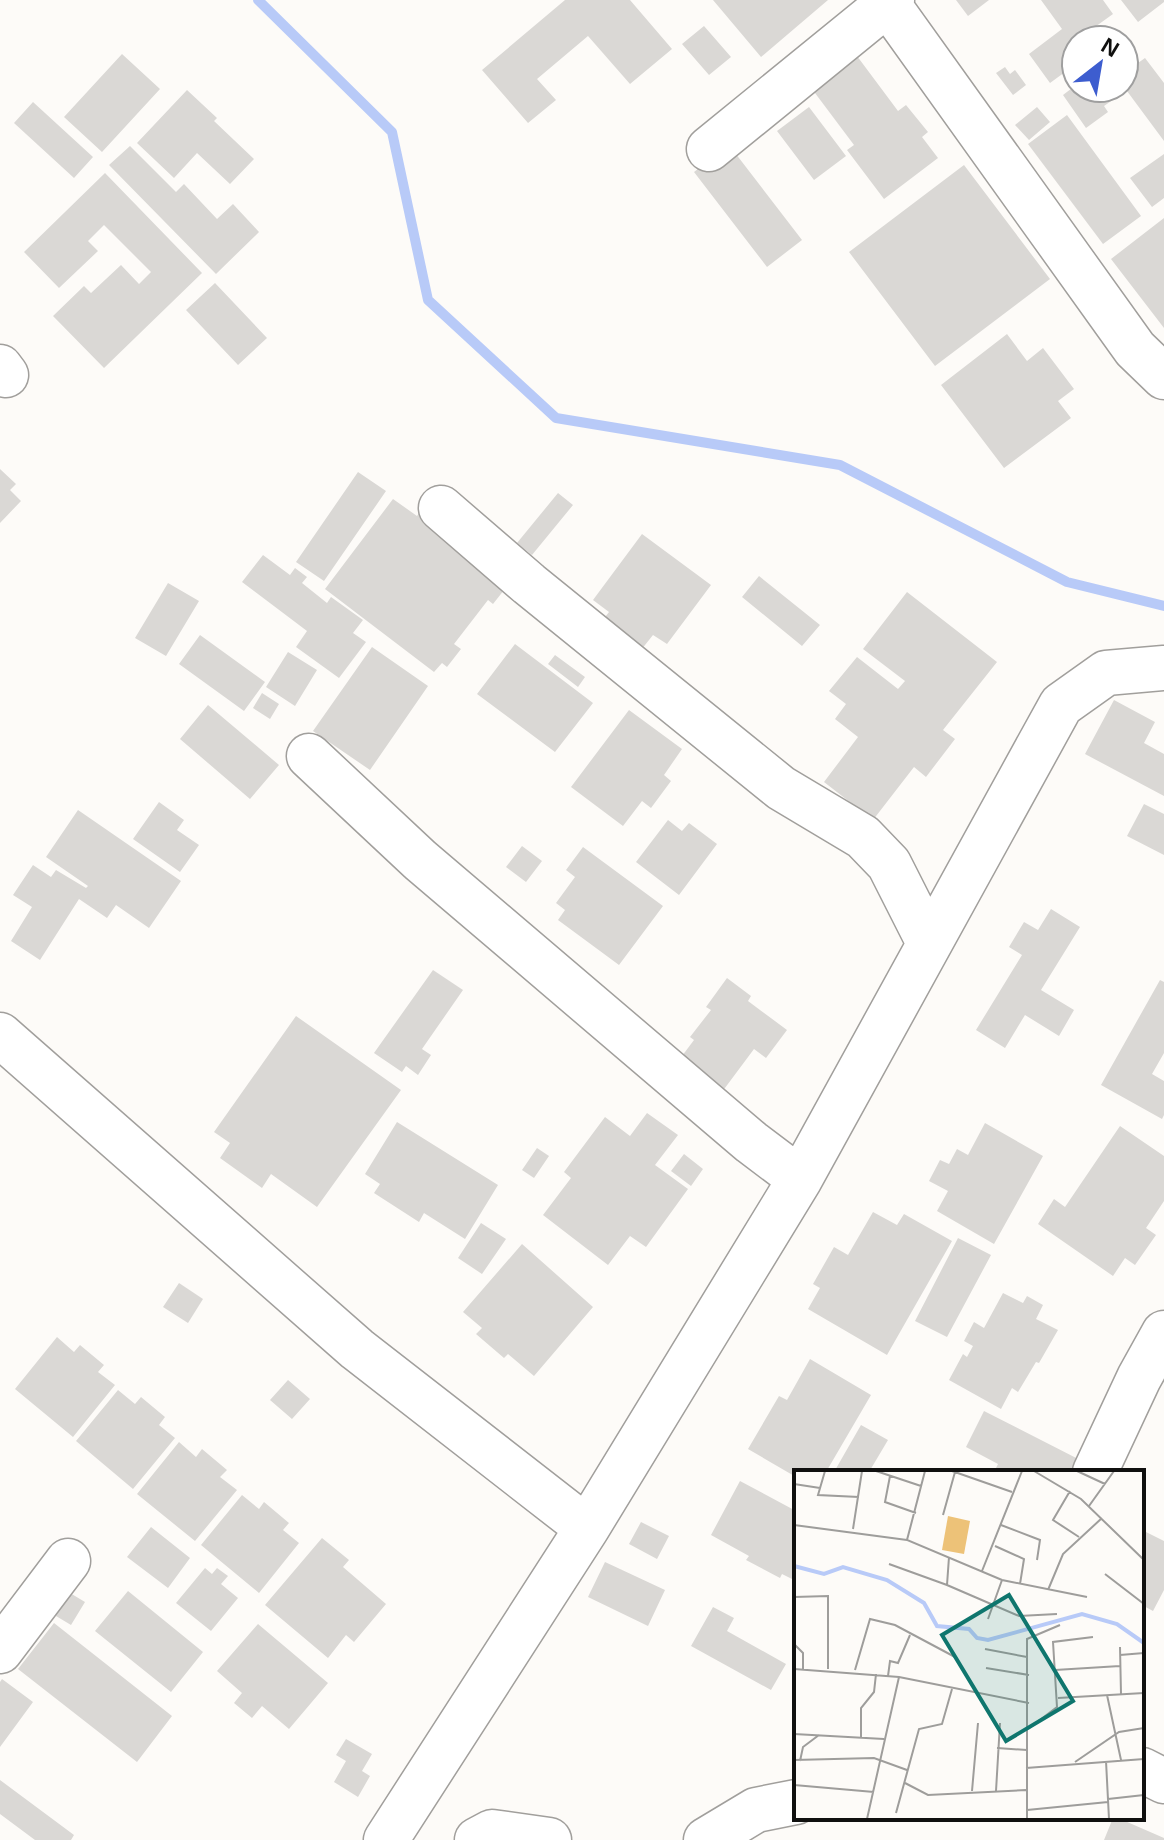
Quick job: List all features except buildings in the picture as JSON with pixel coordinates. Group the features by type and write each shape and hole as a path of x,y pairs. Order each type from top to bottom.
{"street":[{"path":"709,149 888,1 1135,349 1164,377"},
{"path":"441,508 529,584 781,788 863,837 889,864 929,943"},
{"path":"386,1840 587,1528 800,1179 1061,705 1106,673 1164,668"},
{"path":"309,756 432,871 739,1132 800,1179"},
{"path":"0,1035 357,1349 587,1528"},
{"path":"1096,1470 1164,1333"},
{"path":"0,1651 68,1561"},
{"path":"1144,1771 1164,1781"},
{"path":"706,1840 756,1810 794,1802"},
{"path":"477,1840 492,1832 549,1840"}],"waterway":[{"path":"258,0 392,132 428,300 556,418 840,465 1067,582 1164,606"}]}
